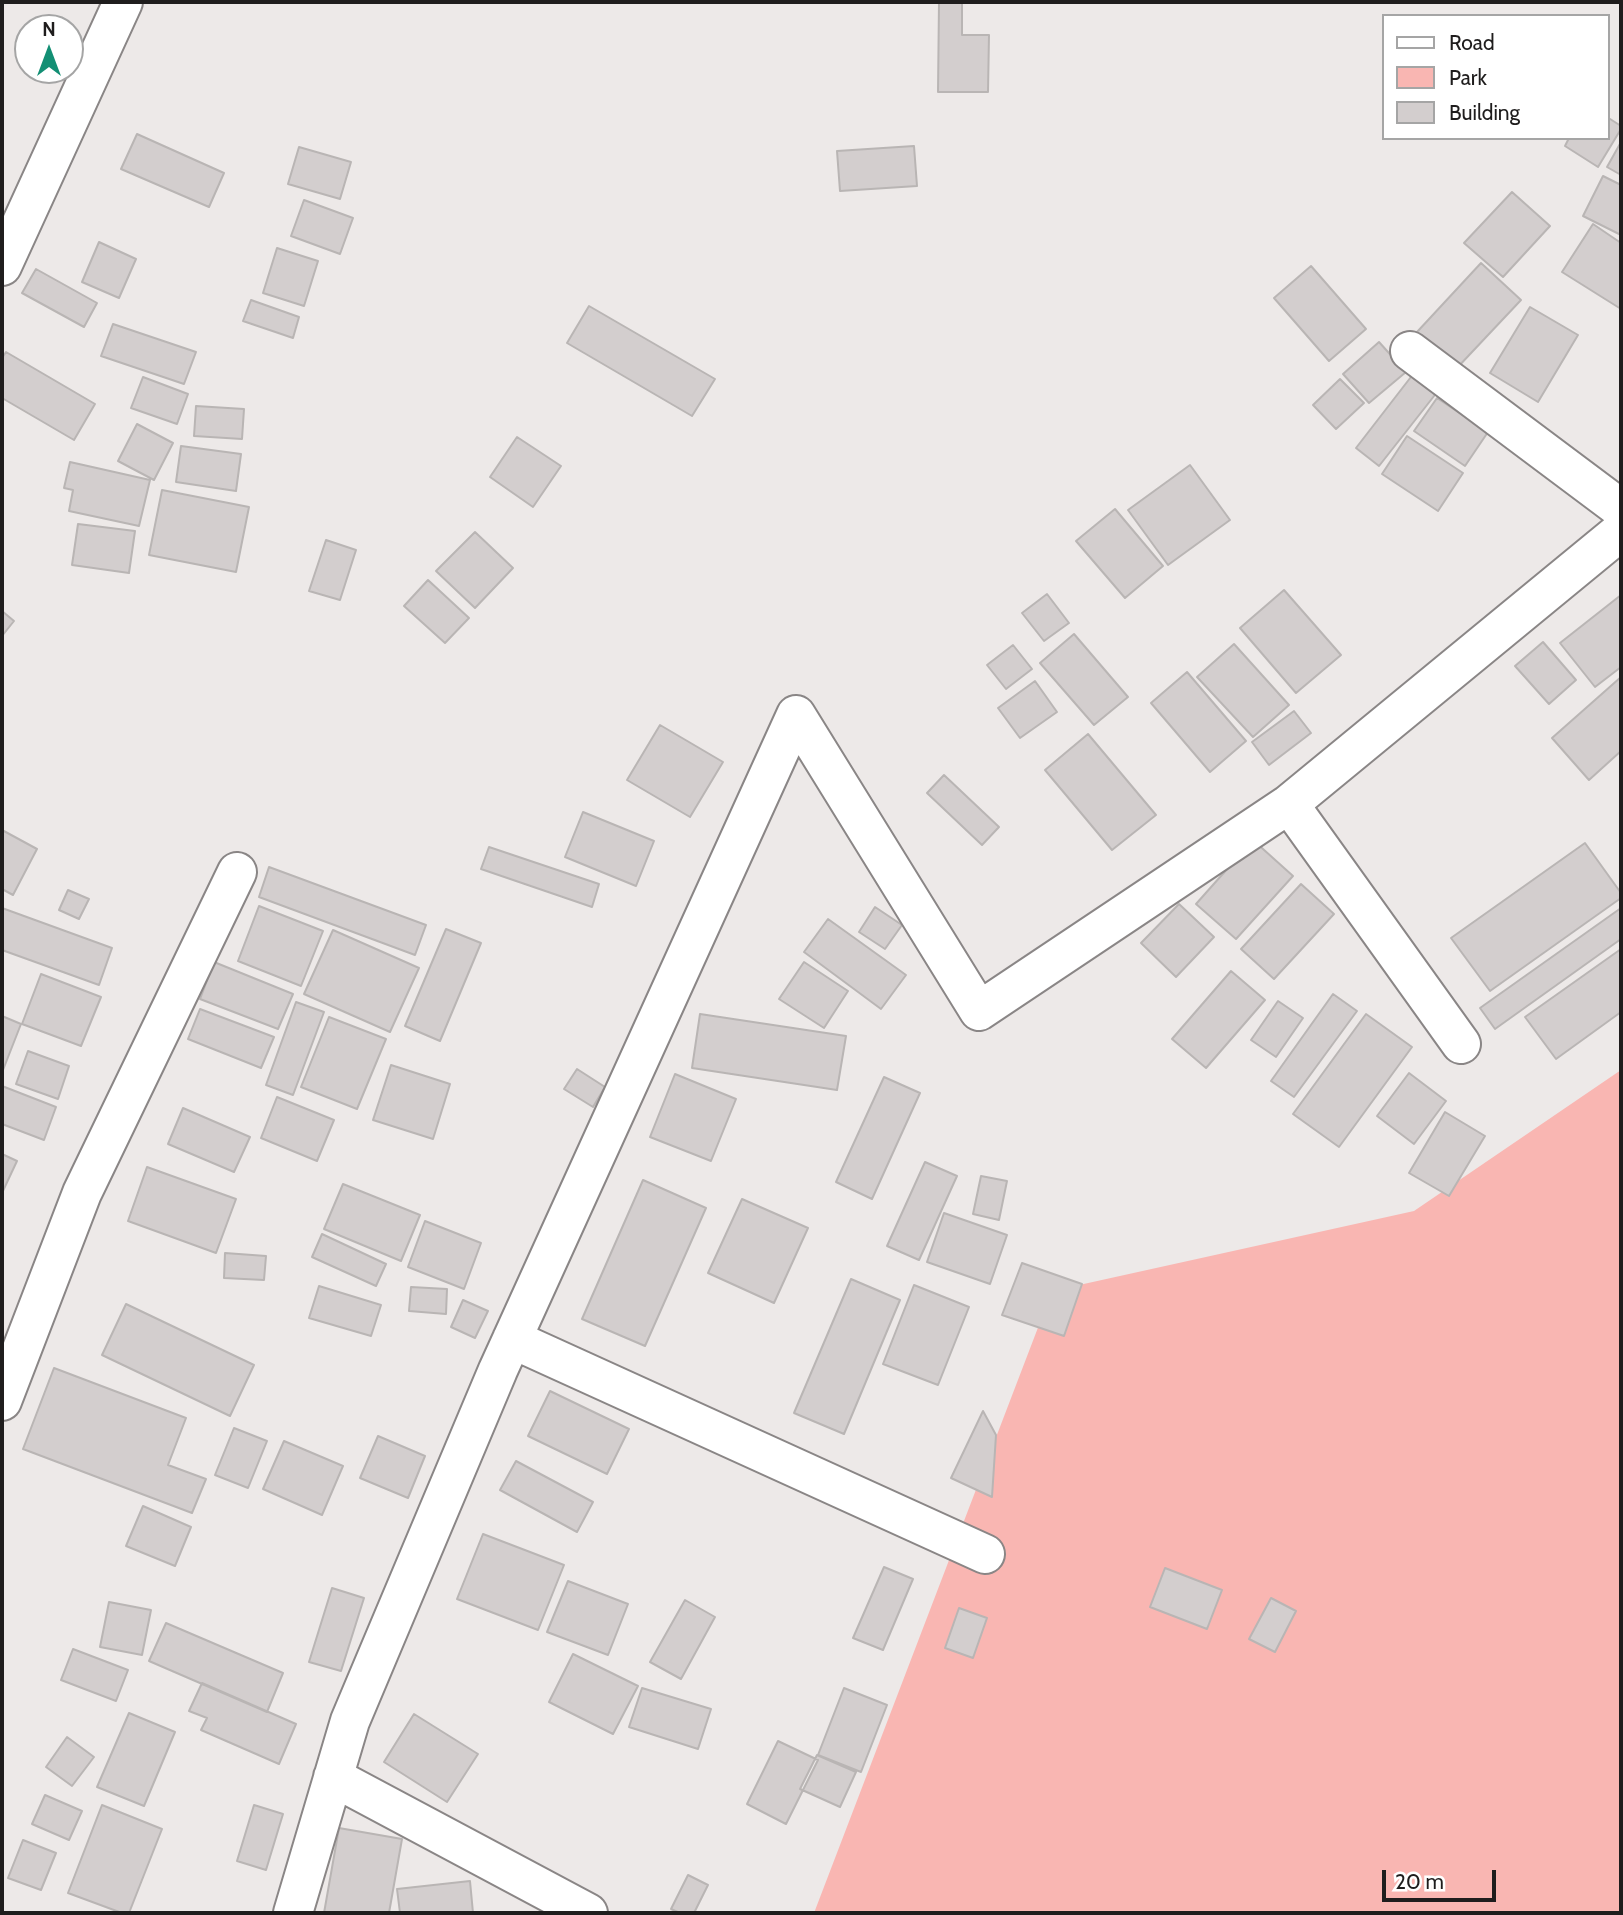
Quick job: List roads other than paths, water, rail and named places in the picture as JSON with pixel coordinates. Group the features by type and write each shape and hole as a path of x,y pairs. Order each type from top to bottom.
{"street":[{"path":"2,266 123,2"},
{"path":"1410,351 1621,509"},
{"path":"293,1913 350,1721 512,1339 796,715 979,1011 1289,804 1621,530"},
{"path":"1289,804 1461,1044"},
{"path":"2,1401 82,1192 237,872"},
{"path":"512,1339 985,1554"},
{"path":"333,1777 588,1913"}]}
